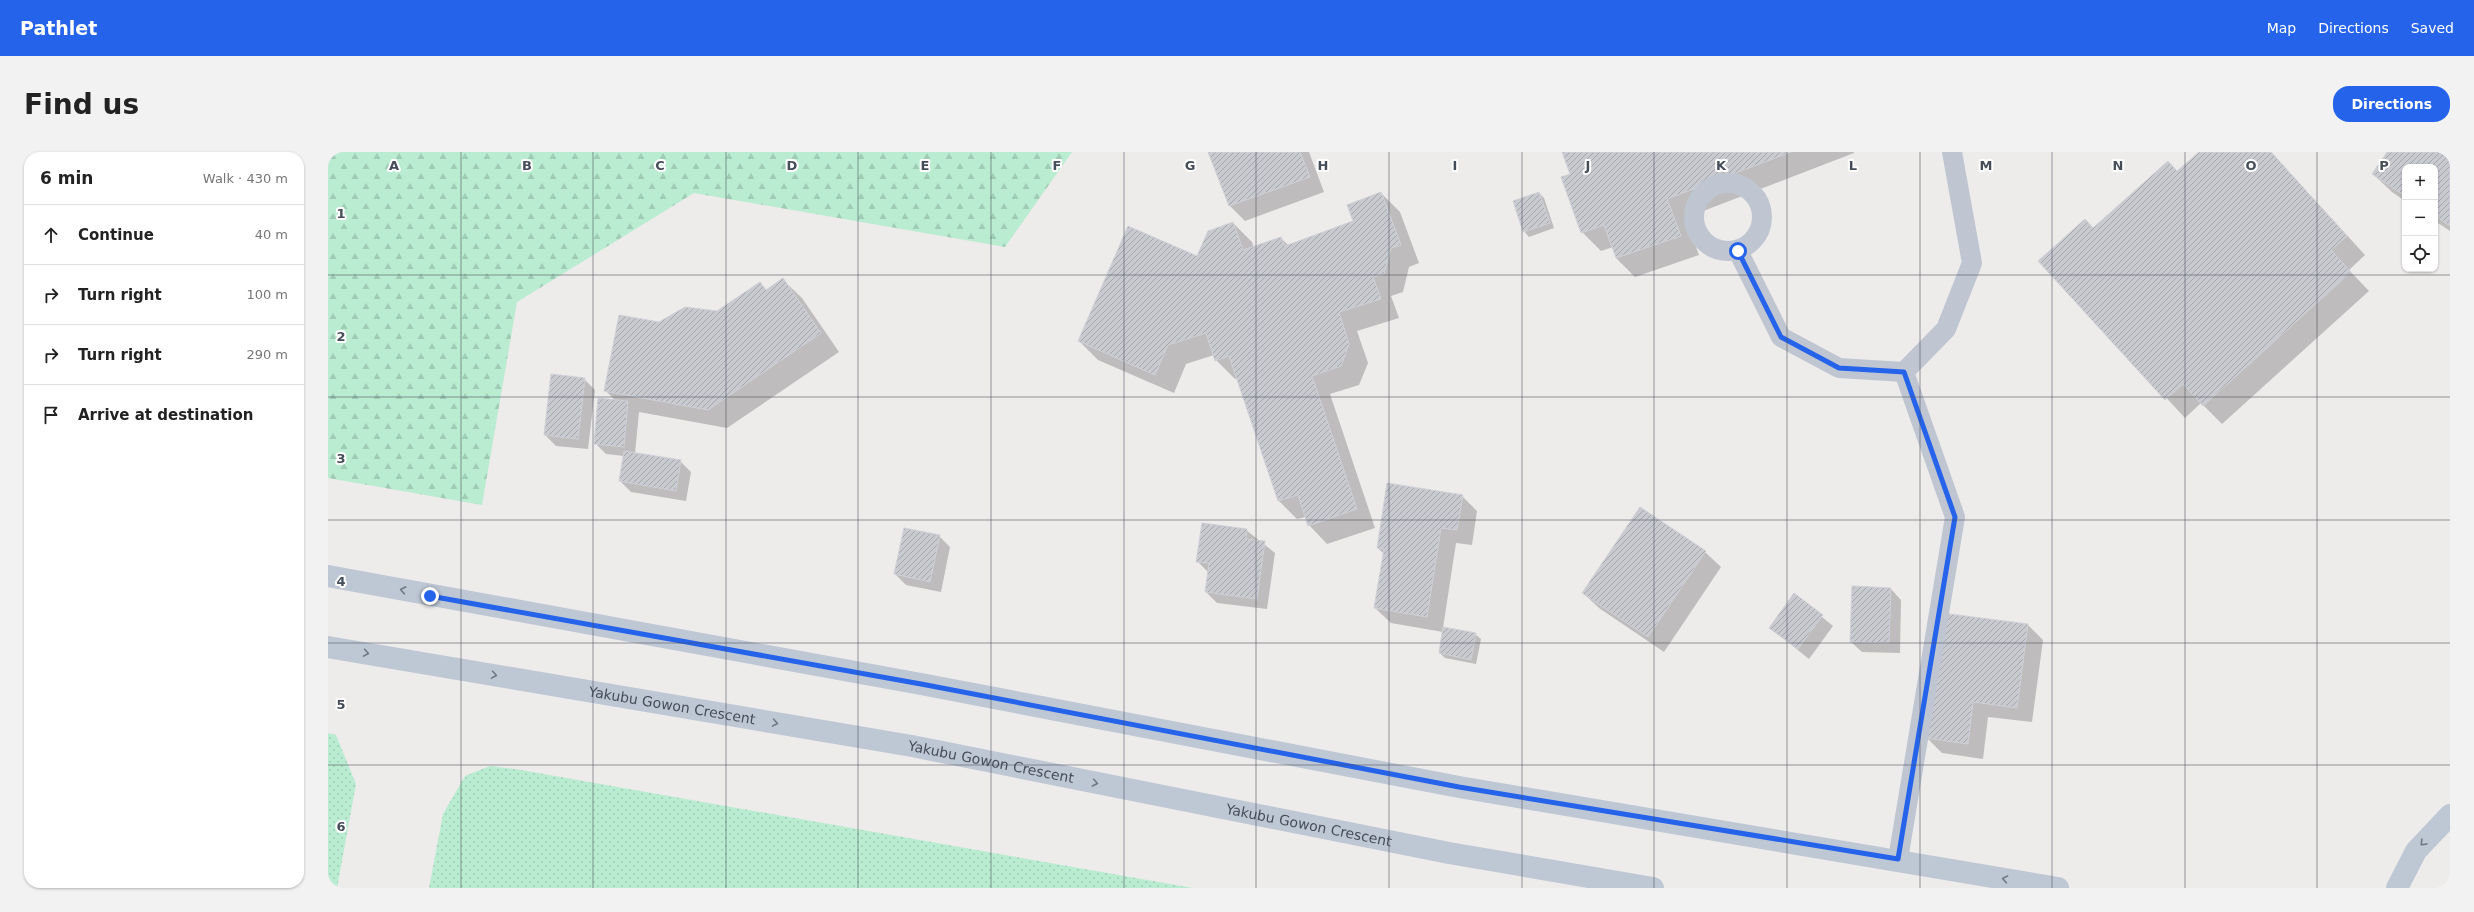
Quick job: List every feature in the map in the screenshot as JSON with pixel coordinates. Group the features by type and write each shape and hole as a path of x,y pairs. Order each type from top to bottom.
{"street":[{"path":"328,576 921,684 1451,785 1898,859 2058,888"},
{"name":"Yakubu Gowon Crescent","path":"328,646 912,746 1450,853 1653,888"},
{"path":"2397,888 2416,851 2450,815"}],"lane":[{"path":"1738,251 1781,337 1839,368 1904,372 1946,329 1972,263 1952,152"},
{"path":"1898,859 1955,517 1904,372"}],"green space":[{"path":"328,152 1072,152 1005,247 694,193 517,302 482,505 328,478"},
{"path":"328,733 336,735 356,784 337,888 328,888"},
{"path":"490,766 521,770 1193,888 429,888 443,814 465,776"}],"building":[{"path":"1208,152 1300,152 1310,177 1229,206"},
{"path":"1562,152 1791,152 1667,199 1681,236 1616,258 1604,225 1581,233 1561,177 1570,174"},
{"path":"2199,152 2271,152 2347,236 2331,250 2351,272 2203,406 2183,384 2165,400 2038,261 2085,219 2093,228 2168,161 2177,171"},
{"path":"2387,152 2450,152 2450,226 2438,218 2438,164 2402,164 2402,194 2372,174"},
{"path":"1381,192 1401,245 1391,248 1384,274 1373,277 1381,299 1339,312 1349,344 1341,366 1312,376 1357,509 1308,526 1298,495 1278,501 1229,356 1215,361 1206,333 1168,345 1155,375 1078,341 1128,226 1197,256 1208,231 1233,222 1243,250 1281,237 1285,246 1353,221 1347,205"},
{"path":"1539,192 1550,223 1523,232 1513,201"},
{"path":"783,278 821,333 708,410 604,391 619,315 659,322 685,307 717,311 760,282 766,290"},
{"path":"551,374 585,378 578,439 544,435"},
{"path":"598,398 628,401 624,447 594,444"},
{"path":"624,451 681,460 676,491 619,481"},
{"path":"1387,483 1463,495 1457,530 1441,528 1427,617 1374,608 1384,549 1377,548"},
{"path":"1640,507 1706,551 1648,637 1582,593"},
{"path":"1202,523 1247,529 1246,539 1265,541 1257,599 1205,592 1209,563 1196,562"},
{"path":"904,528 940,535 930,582 894,574"},
{"path":"1852,586 1891,588 1889,643 1850,642"},
{"path":"1794,593 1823,615 1798,649 1769,628"},
{"path":"1942,613 2028,624 2017,708 1973,702 1968,744 1926,738"},
{"path":"1443,627 1476,633 1471,660 1439,653"}],"route":[{"path":"430,596 921,684 1459,787 1898,859 1926,703 1955,517 1904,372 1839,368 1781,337 1738,251"}]}
